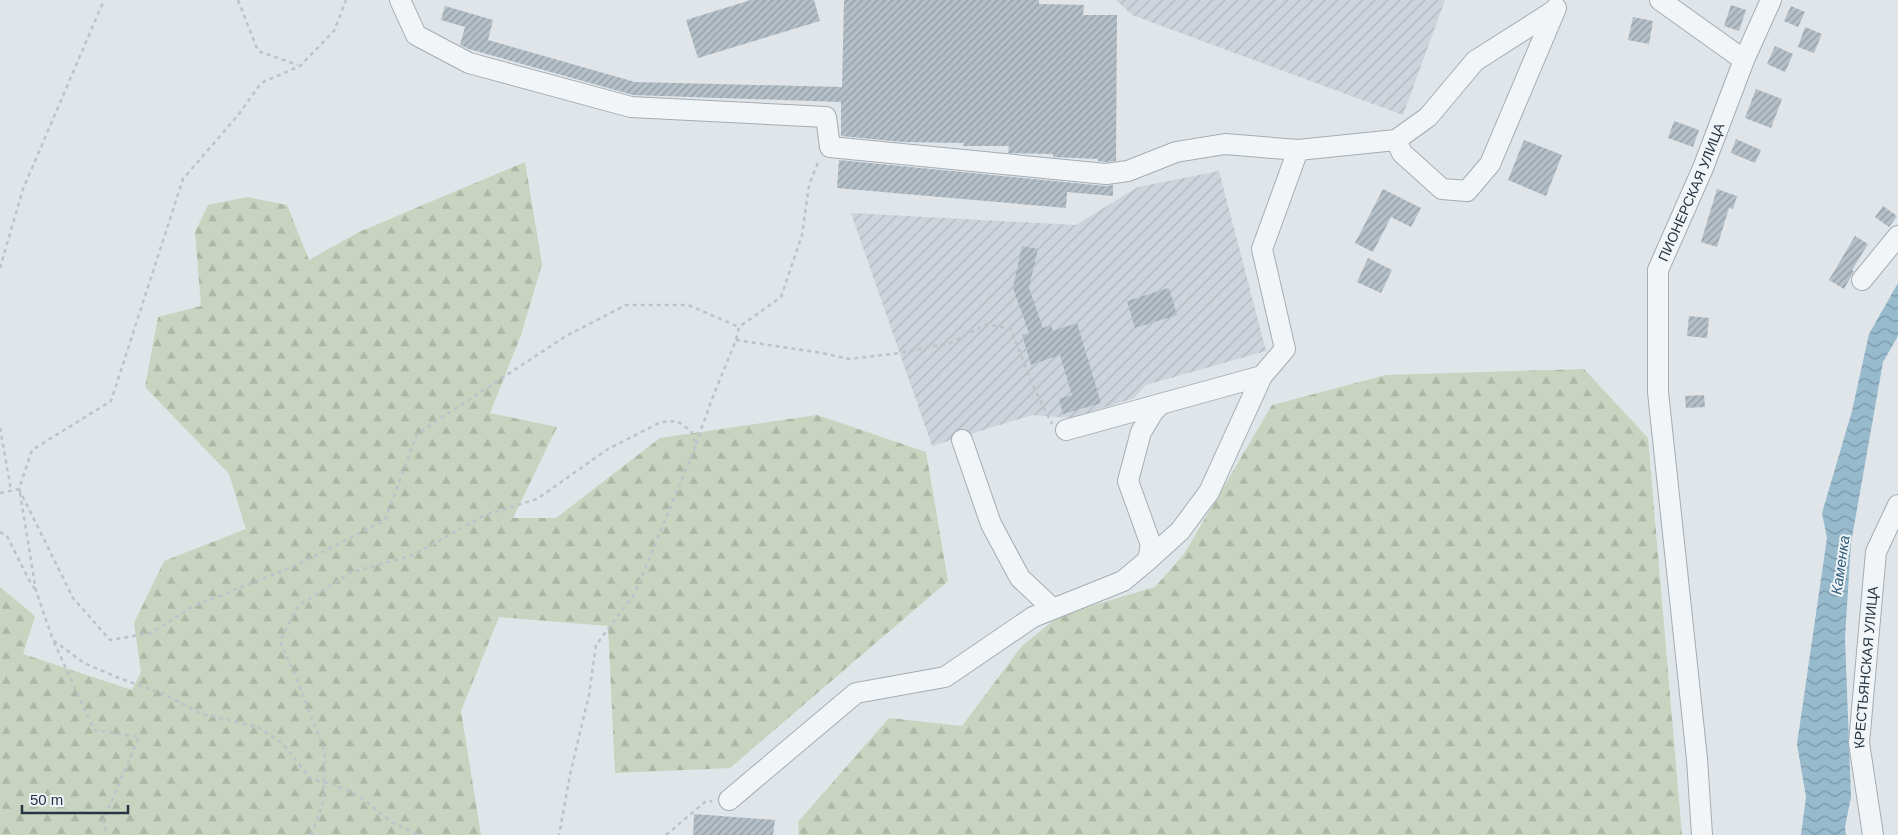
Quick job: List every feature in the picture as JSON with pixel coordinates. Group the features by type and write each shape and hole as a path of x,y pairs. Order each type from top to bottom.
{"street":[{"path":"400,0 416,35 469,64 631,107 826,117 830,147 1106,174 1128,171 1176,152 1225,144 1298,150 1396,140 1428,117 1475,61 1558,5"},
{"path":"1660,0 1744,60"},
{"name":"ПИОНЕРСКАЯ УЛИЦА","path":"1702,835 1697,759 1658,392 1658,270 1703,168 1744,60 1771,0"},
{"path":"1396,140 1402,153 1442,189 1467,191 1490,164 1558,5"},
{"path":"729,800 856,693 945,677 1033,616 1123,581 1180,531 1209,492 1262,376 1285,349 1262,249 1298,150"},
{"path":"1862,280 1898,236"},
{"path":"1066,430 1262,376"},
{"path":"1148,560 1151,545 1128,481 1141,432 1161,404"},
{"path":"962,440 995,532 1020,578 1053,609"},
{"name":"КРЕСТЬЯНСКАЯ УЛИЦА","path":"1873,835 1859,743 1876,552 1898,505"}],"path":[{"path":"0,268 23,189 104,0"},
{"path":"238,0 258,51 300,66"},
{"path":"108,835 103,821 139,737 94,730 53,640 36,591 19,490 32,450 111,401 183,179 239,114 261,83 300,66 334,30 346,0"},
{"path":"559,835 571,770 589,696 596,645 635,593 696,445 712,398 736,340 739,327 780,297 802,235 808,186 819,160 830,147"},
{"path":"19,490 73,598 110,640 151,633 192,607 299,564 385,520 417,434 566,336 626,305 688,305 739,327"},
{"path":"736,340 822,353 849,360 900,353 950,343 987,324 1010,329 1032,384 1052,424 1066,430"},
{"path":"311,835 323,803 325,752 280,641 298,606 350,573 413,556 485,515 537,499 608,449 661,422 677,421 691,431 696,445"},
{"path":"0,428 12,491"},
{"path":"0,493 19,490"},
{"path":"0,532 6,536 12,545 36,591"},
{"path":"53,640 84,663 164,694 202,714 258,726 282,743 311,779 336,785 363,799 390,822 419,835"},
{"path":"666,835 705,802 729,800"}],"shaded area":[{"path":"1116,0 1445,0 1403,115 1132,15"},
{"path":"1219,171 1266,351 1146,385 1134,398 1072,418 1032,415 932,446 851,213 1076,225 1138,187"}],"green space":[{"path":"525,162 542,264 521,335 490,413 557,427 513,518 556,518 660,438 817,415 926,452 948,581 730,768 615,773 608,626 499,617 461,711 481,835 0,835 0,587 35,616 23,654 132,690 141,672 134,623 164,561 246,529 229,474 145,387 158,317 201,306 195,232 208,205 247,197 287,205 309,260 359,232"},
{"path":"1584,369 1648,438 1682,835 799,835 798,822 889,718 962,726 1022,646 1060,615 1155,587 1184,554 1272,405 1386,375"}],"water":[{"name":"Каменка","path":"1898,283 1898,336 1883,362 1851,543 1845,638 1851,797 1845,827 1846,835 1801,835 1806,797 1797,744 1827,538 1822,513 1852,411 1869,334"}],"building":[{"path":"751,0 814,0 820,21 698,58 686,20"},
{"path":"844,0 1039,0 1039,4 1084,5 1083,15 1117,15 1116,161 1106,162 1098,161 1098,159 1053,157 1053,154 1008,153 1009,146 963,146 964,143 903,142 841,136 841,102 633,95 469,49 460,45 465,27 441,20 445,6 493,20 488,40 635,82 842,88"},
{"path":"1731,5 1746,10 1739,31 1724,26"},
{"path":"1791,6 1805,12 1798,27 1784,21"},
{"path":"1633,17 1653,21 1649,44 1628,40"},
{"path":"1805,27 1822,34 1814,53 1798,47"},
{"path":"1775,46 1793,54 1785,72 1767,64"},
{"path":"1756,89 1782,99 1771,128 1745,118"},
{"path":"1674,121 1699,130 1693,147 1668,138"},
{"path":"1736,139 1761,150 1755,163 1731,153"},
{"path":"1524,140 1562,155 1546,196 1508,180"},
{"path":"839,160 1105,186 1113,185 1113,196 1067,192 1066,208 837,188"},
{"path":"1383,189 1421,208 1411,227 1391,217 1373,252 1355,243"},
{"path":"1717,189 1737,196 1733,209 1729,208 1717,247 1701,242"},
{"path":"1883,206 1897,216 1889,227 1875,217"},
{"path":"1855,236 1868,244 1852,270 1854,271 1844,289 1829,280"},
{"path":"1022,246 1038,249 1029,288 1043,328 1051,325 1053,331 1077,323 1101,403 1063,414 1059,399 1072,395 1060,355 1031,365 1022,335 1029,333 1013,288"},
{"path":"1368,258 1392,270 1381,293 1357,282"},
{"path":"1169,288 1177,315 1135,328 1127,301"},
{"path":"1689,316 1709,318 1707,338 1687,336"},
{"path":"1704,395 1705,407 1686,408 1685,396"},
{"path":"694,814 775,820 773,835 693,835"}]}
